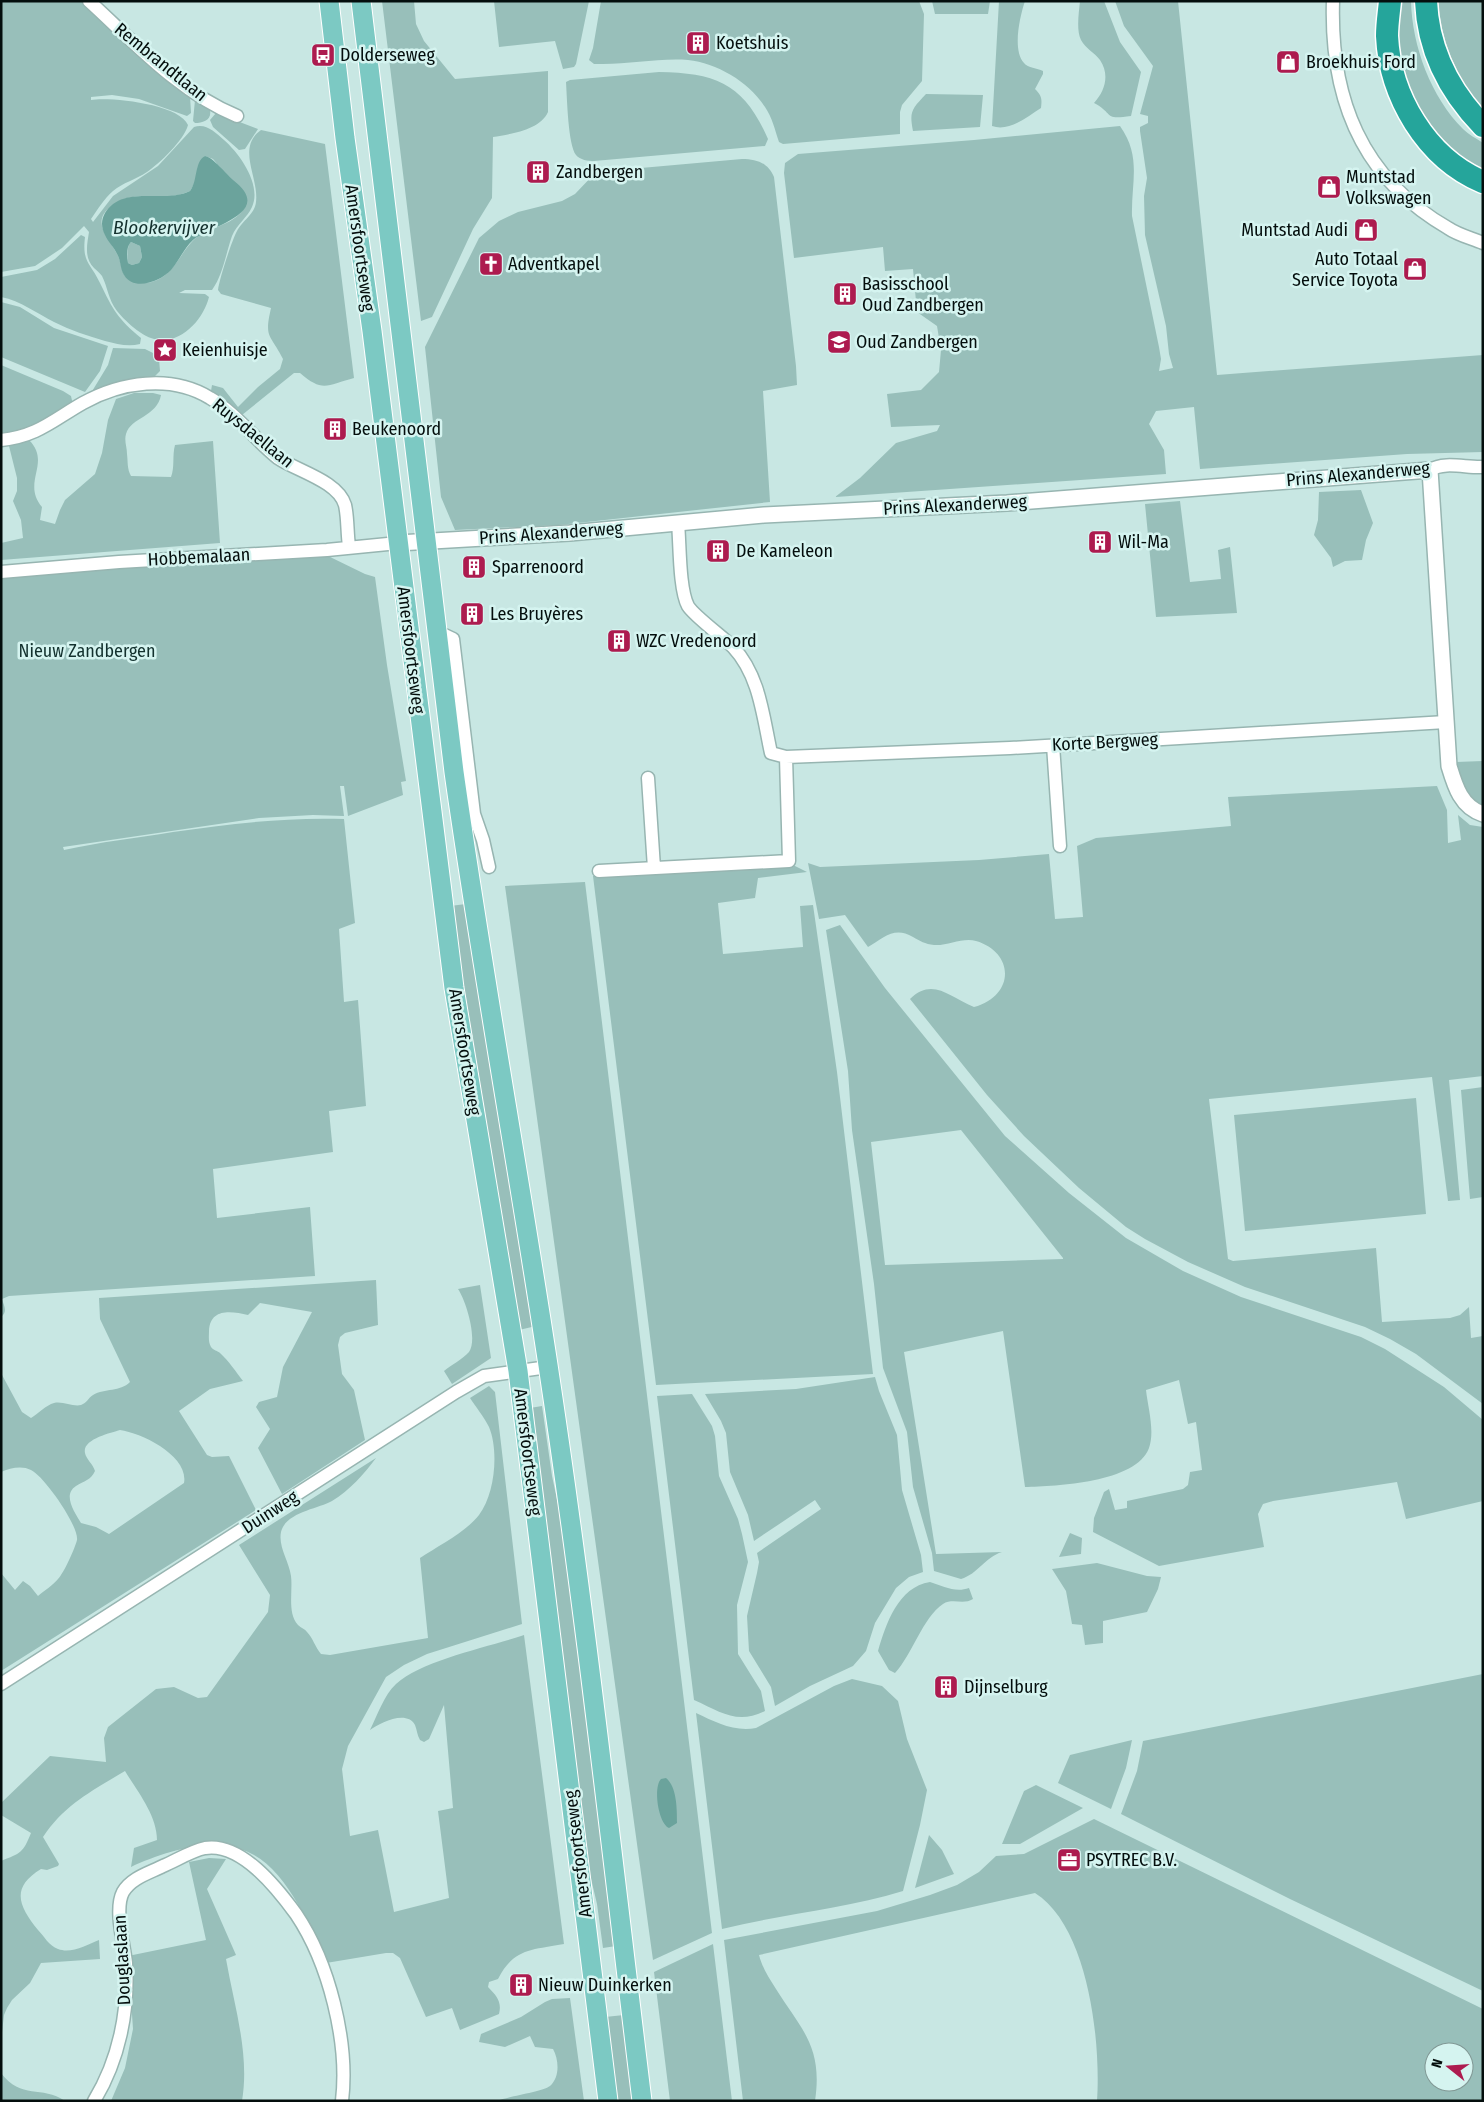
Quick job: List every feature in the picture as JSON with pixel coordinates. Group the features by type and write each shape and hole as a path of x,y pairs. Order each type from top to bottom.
{"highway":[{"path":"1390,1 1387,36 1392,68 1402,102 1423,134 1442,156 1467,175 1483,182"},
{"path":"1426,1 1428,31 1443,72 1461,101 1483,126"}],"main road":[{"name":"Amersfoortseweg","path":"329,1 454,988 518,1371 608,2101"},
{"name":"Amersfoortseweg","path":"361,1 436,631 468,871 548,1367 580,1598 642,2101"}],"street":[{"name":"Rembrandtlaan","path":"89,1 163,68 194,93 215,106 237,116"},
{"path":"1333,1 1332,27 1339,85 1354,129 1379,170 1411,204 1449,229 1483,243"},
{"name":"Ruysdaellaan","path":"1,440 32,434 84,403 110,391 135,383 166,384 191,389 210,397 279,458 300,471 324,482 337,492 345,504 349,546"},
{"name":"Prins Alexanderweg","path":"398,543 570,533 764,515 1007,503 1430,470 1436,467 1457,465 1468,468 1483,467"},
{"path":"1430,470 1449,766 1454,785 1462,800 1473,811 1483,814"},
{"path":"599,870 789,861 786,757 772,753 755,682 745,662 733,647 688,606 683,587 678,523"},
{"name":"Hobbemalaan","path":"1,572 118,562 327,550 349,546 398,543"},
{"name":"Amersfoortseweg","path":"436,631 454,639 474,814 483,840 489,867"},
{"name":"Korte Bergweg","path":"786,757 1053,745 1446,722"},
{"path":"1053,745 1060,846"},
{"path":"648,778 654,868"},
{"name":"Duinweg","path":"1,1684 456,1392 484,1376 548,1367"},
{"name":"Douglaslaan","path":"94,2101 101,2090 121,2036 126,2001 126,1964 119,1906 123,1892 133,1880 192,1852 206,1848 222,1849 235,1853 252,1864 278,1891 296,1914 312,1941 323,1968 338,2020 343,2051 344,2084 342,2101"}],"green space":[{"path":"1,1 81,1 190,96 191,113 187,116 139,99 112,95 91,97 91,100 128,101 159,107 182,118 188,125 177,144 158,163 147,172 117,188 110,194 91,219 93,222 113,196 158,166 194,127 198,126 206,127 217,134 237,153 243,162 248,170 254,189 252,207 232,236 222,271 212,290 185,290 179,293 205,294 209,297 198,320 178,337 161,340 149,337 131,325 117,311 102,276 89,260 87,251 89,232 84,226 62,248 35,266 1,272","holes":["205,156 213,159 247,200 241,213 236,218 196,238 168,273 161,278 146,283 129,279 123,273 117,254 103,229 102,217 106,211 113,205 131,197 171,196 190,191 196,181 198,166"]},
{"path":"382,1 414,1 416,24 424,41 455,79 548,71 548,112 544,118 539,123 524,130 493,137 492,198 473,229 432,317 421,321"},
{"path":"494,1 589,1 574,67 563,69 555,41 499,47"},
{"path":"601,1 919,1 924,14 922,81 902,105 900,112 900,134 783,144 779,142 770,115 758,98 731,75 710,65 688,60 594,64 589,60 593,48"},
{"path":"932,1 990,1 988,14 935,14"},
{"path":"999,1 1025,1 1019,24 1018,50 1020,57 1026,65 1043,71 1035,89 1041,98 1041,108 1018,123 1005,127 992,126"},
{"path":"1080,1 1104,1 1120,42 1141,72 1131,116 1112,117 1094,103 1105,83 1105,71 1100,60 1085,46 1079,36"},
{"path":"1115,1 1178,1 1217,375 1483,355 1483,452 1407,454 1200,469 1194,407 1156,411 1149,424 1164,450 1166,474 835,497 860,478 896,443 937,431 940,425 891,427 887,394 921,390 939,372 941,350 937,326 917,312 913,269 885,271 883,247 794,258 784,173 785,163 798,154 1120,126 1127,137 1133,159 1132,216 1159,347 1161,359 1159,371 1173,368 1169,354 1166,326 1145,235 1144,196 1147,178 1140,127 1148,123 1148,116 1140,114 1153,66 1124,26"},
{"path":"1395,1 1411,1 1412,18 1419,53 1433,86 1442,102 1463,129 1483,143 1483,178 1426,129 1401,79"},
{"path":"1438,1 1483,1 1483,112 1458,73 1452,60 1443,33"},
{"path":"659,72 697,75 726,85 749,105 759,120 768,139 765,146 594,161 578,157 573,150 571,141 566,82 570,80"},
{"path":"926,94 983,95 980,127 913,131 911,119 913,111"},
{"path":"195,100 210,110 210,116 204,122 195,123 193,121"},
{"path":"216,113 258,129 245,149 239,150 213,127 210,120"},
{"path":"261,130 325,144 354,378 326,386 314,383 300,373 294,373 242,415 211,391 212,385 223,388 238,407 280,369 283,359 268,331 271,308 221,294 218,290 223,269 235,236 239,227 251,214 255,206 255,183 249,154 250,145 254,137"},
{"path":"742,159 752,160 765,165 774,177 796,366 797,385 763,391 770,502 559,525 455,530 441,497 425,347 479,238 499,221 518,212 562,201 575,194 596,172"},
{"path":"81,235 85,237 84,246 88,262 117,314 141,338 140,344 118,344 86,335 66,328 22,304 1,297 1,277 37,270 55,259"},
{"path":"131,242 140,246 142,257 139,263 132,265 128,263 128,246"},
{"path":"1,302 20,307 54,328 108,346 100,371 85,392 1,357"},
{"path":"113,348 145,349 155,354 159,359 160,371 154,377 120,381 91,393 108,365"},
{"path":"1,365 63,391 71,396 73,405 40,425 1,436"},
{"path":"134,393 161,395 155,408 133,424 126,434 125,442 131,476 171,477 175,445 213,441 220,543 1,560 1,543 23,538 21,520 13,501 17,491 17,478 9,446 29,440 35,448 38,465 34,489 36,498 42,507 40,520 55,524 65,500 95,474 102,453 108,420 116,399"},
{"path":"1361,490 1373,523 1366,540 1362,560 1345,561 1333,567 1331,558 1314,535 1318,520 1319,492"},
{"path":"1180,501 1190,582 1221,579 1218,550 1230,547 1237,613 1156,617 1145,504"},
{"name":"Nieuw Zandbergen","path":"326,555 375,577 406,781 401,782 403,795 348,816 344,786 340,786 344,816 313,815 259,818 63,847 64,850 105,842 237,824 279,820 344,819 355,923 339,929 344,1002 358,1000 366,1106 329,1111 333,1152 213,1169 217,1218 310,1207 315,1276 9,1296 2,1299 5,1311 1,1317 1,575"},
{"path":"1483,761 1483,807 1471,798 1464,788 1459,777 1456,762"},
{"path":"1437,786 1447,810 1448,843 1461,840 1458,815 1470,825 1483,827 1483,1076 1449,1080 1460,1200 1448,1201 1432,1077 1209,1099 1228,1259 1233,1261 1376,1248 1382,1322 1450,1318 1460,1315 1469,1307 1471,1338 1483,1336 1483,1404 1416,1354 1390,1339 1365,1327 1245,1287 1188,1262 1126,1227 1079,1188 1024,1136 987,1095 910,999 918,993 934,989 949,994 974,1007 988,1001 1003,984 1005,974 998,954 976,941 966,940 934,945 900,933 889,934 868,947 845,915 819,919 808,863 820,867 979,860 1049,854 1055,919 1083,917 1077,846 1096,838 1231,826 1228,797"},
{"path":"783,860 807,872 758,878 755,898 718,903 723,954 803,947 800,906 813,905 837,1072 873,1374 656,1385 593,876"},
{"path":"585,882 712,1933 653,1960 505,886"},
{"path":"466,904 536,1326 519,1330 450,906"},
{"path":"840,925 885,988 1005,1136 1069,1193 1126,1238 1183,1271 1241,1297 1361,1337 1385,1349 1444,1387 1483,1420 1483,1501 1406,1519 1397,1482 1273,1501 1263,1504 1258,1514 1264,1547 1159,1566 1093,1532 1094,1518 1104,1492 1109,1489 1115,1510 1127,1508 1127,1501 1183,1489 1188,1485 1190,1472 1202,1470 1196,1422 1188,1424 1179,1380 1146,1390 1151,1441 1141,1460 1128,1469 1094,1480 1025,1487 1003,1331 904,1352 936,1554 1002,1552 996,1554 967,1577 961,1579 934,1571 932,1553 913,1487 907,1432 883,1368 874,1284 852,1130 848,1071 826,930","holes":["961,1130 1063,1258 885,1265 871,1142"]},
{"path":"1483,1087 1483,1197 1470,1199 1461,1090"},
{"path":"1416,1098 1426,1214 1245,1231 1234,1115"},
{"path":"376,1280 378,1325 345,1333 340,1337 338,1345 342,1374 354,1390 365,1440 282,1494 258,1448 270,1429 256,1407 259,1402 277,1397 283,1367 312,1312 260,1303 248,1315 228,1312 217,1315 210,1324 210,1345 226,1359 243,1381 210,1389 179,1411 207,1455 212,1457 229,1456 256,1510 1,1671 1,1573 15,1590 23,1581 38,1596 60,1576 77,1540 67,1513 52,1491 37,1474 27,1468 20,1467 1,1472 1,1373 22,1412 31,1418 54,1403 81,1405 91,1396 102,1391 117,1389 130,1382 100,1319 99,1298","holes":["120,1430 151,1441 172,1455 184,1473 184,1483 109,1534 96,1527 81,1523 71,1504 70,1494 76,1486 89,1478 95,1471 85,1453 85,1448 88,1444 98,1437"]},
{"path":"480,1285 491,1358 452,1384 444,1371 469,1352 472,1338 470,1320 458,1289"},
{"path":"875,1377 897,1435 902,1490 921,1555 923,1572 909,1577 896,1588 875,1623 866,1651 853,1666 810,1686 775,1706 771,1687 749,1651 747,1616 759,1562 757,1553 821,1509 815,1500 754,1541 748,1515 730,1472 726,1433 705,1394 796,1389"},
{"path":"489,1386 495,1392 522,1624 427,1654 404,1665 386,1677 348,1746 342,1769 350,1836 378,1830 394,1912 449,1898 438,1811 453,1808 444,1705 429,1739 424,1742 420,1740 415,1725 411,1720 405,1718 392,1719 370,1730 388,1694 396,1684 408,1675 439,1661 524,1635 564,1944 525,1952 517,1956 504,1969 498,1979 489,1982 488,1987 499,2003 499,2014 460,2030 452,2008 426,2017 400,1958 393,1953 326,1963 297,1902 287,1887 265,1862 252,1854 238,1848 223,1846 191,1847 131,1867 134,1848 157,1840 154,1821 150,1812 125,1771 80,1799 51,1826 43,1837 59,1864 47,1870 41,1869 31,1876 21,1890 22,1905 26,1913 52,1946 68,1950 99,1940 100,1959 41,1963 30,1983 12,2000 7,2008 4,2015 1,2041 1,1861 21,1852 31,1833 1,1815 1,1803 50,1756 106,1762 104,1738 108,1727 156,1689 174,1687 198,1698 207,1697 268,1612 270,1595 239,1545 376,1458 367,1470 339,1497 303,1512 284,1525 280,1538 291,1576 293,1614 298,1625 309,1634 321,1654 330,1655 428,1638 420,1558 459,1533 473,1521 479,1515 489,1496 494,1472 492,1437 487,1423 470,1398"},
{"path":"692,1394 712,1426 715,1436 719,1476 738,1519 748,1562 737,1605 738,1654 761,1691 765,1711 746,1717 729,1715 694,1700 657,1396"},
{"path":"542,1406 552,1476 564,1532 616,1946 603,1948 597,1904 584,1849 530,1408"},
{"path":"1070,1533 1082,1538 1081,1554 1059,1557"},
{"path":"1097,1563 1147,1576 1161,1577 1158,1589 1147,1612 1103,1621 1103,1643 1085,1645 1082,1625 1072,1624 1066,1591 1052,1569"},
{"path":"930,1582 959,1590 969,1588 973,1599 969,1601 947,1602 936,1610 929,1618 895,1673 889,1670 878,1651 885,1630 895,1608 909,1591 919,1585"},
{"path":"1483,1674 1483,1991 1290,1899 1121,1814 1137,1771 1143,1741"},
{"path":"852,1679 882,1686 898,1701 907,1739 927,1790 903,1891 858,1902 722,1929 696,1713 718,1723 740,1729 756,1728 834,1686"},
{"path":"1132,1740 1126,1768 1111,1809 1058,1783 1070,1755"},
{"path":"1036,1785 1083,1808 1020,1844 1002,1844 1024,1791"},
{"path":"1094,1819 1483,2009 1483,2101 1097,2101 1097,2049 1088,1988 1079,1958 1068,1932 1053,1909 1035,1893 759,1955 768,1977 802,2028 813,2053 817,2082 815,2101 743,2101 724,1940 877,1911 930,1895 957,1885 979,1872 996,1856 1024,1854"},
{"path":"929,1835 942,1850 954,1874 915,1888"},
{"path":"209,1858 226,1859 207,1889 236,1955 226,1959 243,2048 244,2083 242,2101 111,2101 125,2068 133,2029 128,1956 206,1940 189,1862"},
{"path":"713,1944 732,2101 670,2101 654,1972"},
{"path":"570,1998 584,2101 497,2101 550,2086 556,2078 558,2068 556,2058 553,2049 535,2047 530,2036 505,2047 479,2042 481,2034 521,2017 552,1999"},
{"path":"624,2015 635,2101 616,2101 605,2017"},
{"path":"1,2073 16,2087 56,2096 65,2101 1,2101"}],"water":[{"name":"Blookervijver","path":"205,156 212,160 244,191 247,201 244,210 236,217 193,240 177,263 161,278 141,284 128,280 123,273 118,256 106,238 102,224 105,213 113,204 122,199 144,196 168,196 190,191 202,159","holes":["131,242 140,246 142,257 139,263 132,265 128,263 127,252 129,244"]},
{"path":"666,1778 670,1782 676,1799 677,1811 677,1823 669,1828 662,1819 657,1797 659,1783 661,1779"}],"place":[{"name":"Koetshuis","path":"698,43"},
{"name":"Dolderseweg","path":"323,55"},
{"name":"Broekhuis Ford","path":"1288,62"},
{"name":"Zandbergen","path":"538,172"},
{"name":"Muntstad Volkswagen","path":"1329,187"},
{"name":"Muntstad Audi","path":"1366,230"},
{"name":"Adventkapel","path":"491,264"},
{"name":"Auto Totaal Service Toyota","path":"1415,269"},
{"name":"Basisschool Oud Zandbergen","path":"845,294"},
{"name":"Oud Zandbergen","path":"839,342"},
{"name":"Keienhuisje","path":"165,350"},
{"name":"Beukenoord","path":"335,429"},
{"name":"Wil-Ma","path":"1100,542"},
{"name":"De Kameleon","path":"718,551"},
{"name":"Sparrenoord","path":"474,567"},
{"name":"Les Bruyères","path":"472,614"},
{"name":"WZC Vredenoord","path":"619,641"},
{"name":"Dijnselburg","path":"946,1687"},
{"name":"PSYTREC B.V.","path":"1069,1860"},
{"name":"Nieuw Duinkerken","path":"521,1985"}]}
